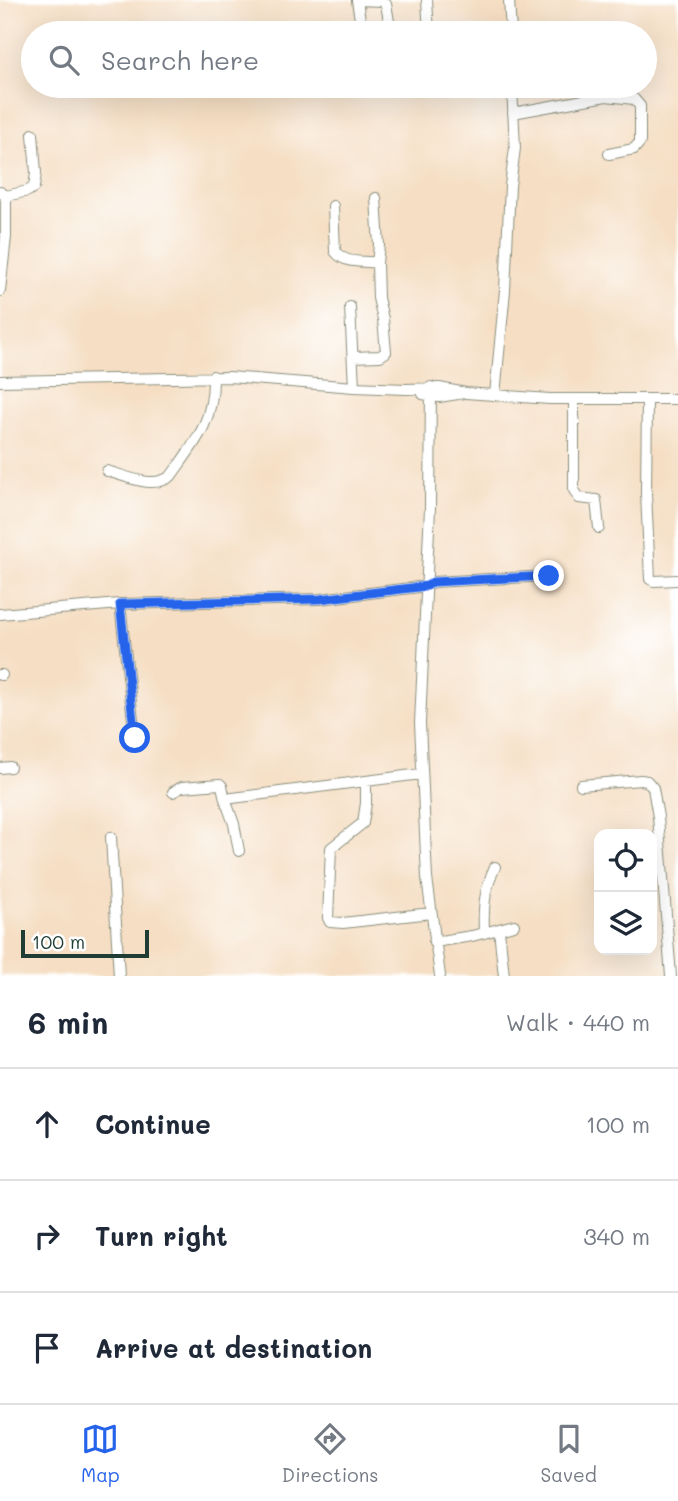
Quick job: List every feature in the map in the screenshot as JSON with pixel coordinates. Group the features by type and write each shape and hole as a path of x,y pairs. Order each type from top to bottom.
{"street":[{"path":"360,21 357,0 382,1 386,4 389,21"},
{"path":"427,0 428,21"},
{"path":"509,0 510,21"},
{"path":"495,395 515,148 512,98"},
{"path":"513,113 595,98"},
{"path":"609,154 634,149 640,142 640,106 634,99 625,98"},
{"path":"0,291 6,237 3,194 28,191 34,187 36,173 33,134"},
{"path":"353,357 380,356 386,352 383,319 378,305 379,245 376,198"},
{"path":"333,206 335,251 345,260 377,263"},
{"path":"350,307 354,387"},
{"path":"107,471 151,482 164,481 171,476 206,424 211,409 213,376"},
{"path":"0,381 213,376 574,400 678,399"},
{"path":"435,392 420,723 430,913 440,976"},
{"path":"574,400 574,490 579,498 596,500 599,528"},
{"path":"647,400 646,493 650,579 678,580"},
{"path":"0,614 120,604 320,599 427,586 433,582 549,576"},
{"path":"120,604 135,738"},
{"path":"225,799 421,774"},
{"path":"581,785 641,780 647,781 653,788 659,817 674,958 671,976"},
{"path":"366,781 363,823 331,848 328,918 330,922 342,923 430,913"},
{"path":"173,792 181,786 220,784 234,824 239,851"},
{"path":"111,837 119,976"},
{"path":"484,933 483,905 486,888 495,867"},
{"path":"434,942 514,925"},
{"path":"499,930 505,976"}],"route":[{"path":"135,738 120,604 320,599 427,586 431,582 549,576"}]}
